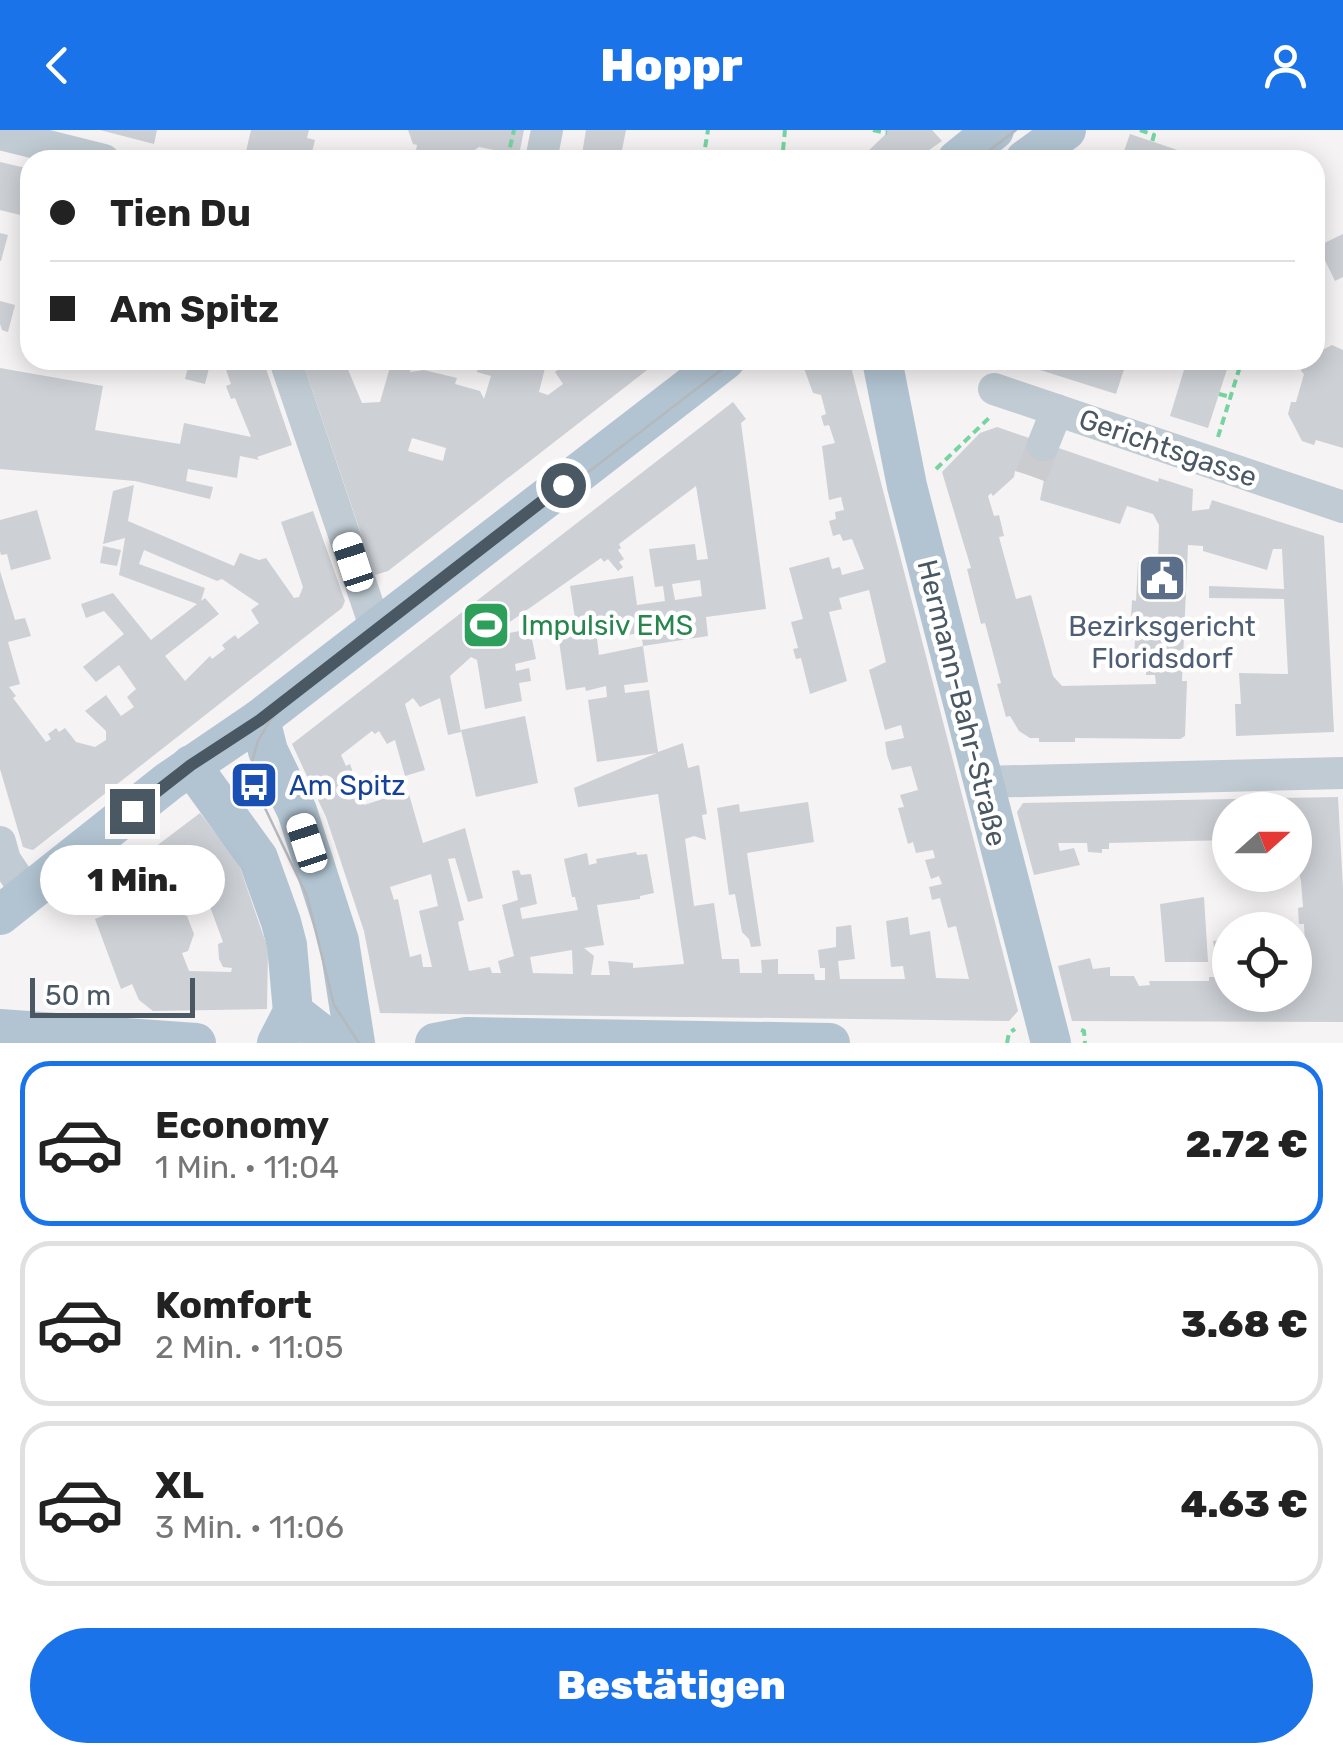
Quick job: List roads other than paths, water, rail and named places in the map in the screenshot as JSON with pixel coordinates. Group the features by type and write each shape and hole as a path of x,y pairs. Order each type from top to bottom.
{"main road":[{"path":"969,150 994,130"},
{"path":"1039,150 1066,130"},
{"path":"14,904 191,765 260,720 712,370"},
{"name":"Hermann-Bahr-Straße","path":"884,370 907,486 1051,1043"},
{"path":"260,720 268,751 297,811 339,941 355,1043"},
{"path":"191,765 245,837 266,878 287,945 285,1028 333,1043"},
{"path":"0,1029 196,1043"},
{"path":"435,1043 468,1037 830,1043"}],"street":[{"path":"0,134 64,150"},
{"path":"287,370 376,629"},
{"name":"Gerichtsgasse","path":"994,389 1343,507"},
{"path":"1044,445 1056,410"},
{"path":"982,782 1343,773"},
{"path":"0,842 13,875 14,904"}],"tunnel":[{"path":"1031,476 1043,445"}],"tram line":[{"path":"990,150 1016,130"},
{"path":"359,1043 334,1005 307,896 254,785 252,762 258,741 284,706 721,370"}],"place":[{"name":"Bezirksgericht Floridsdorf","path":"1162,578"},
{"name":"Impulsiv EMS","path":"486,625"},
{"name":"Am Spitz","path":"254,785"}]}
